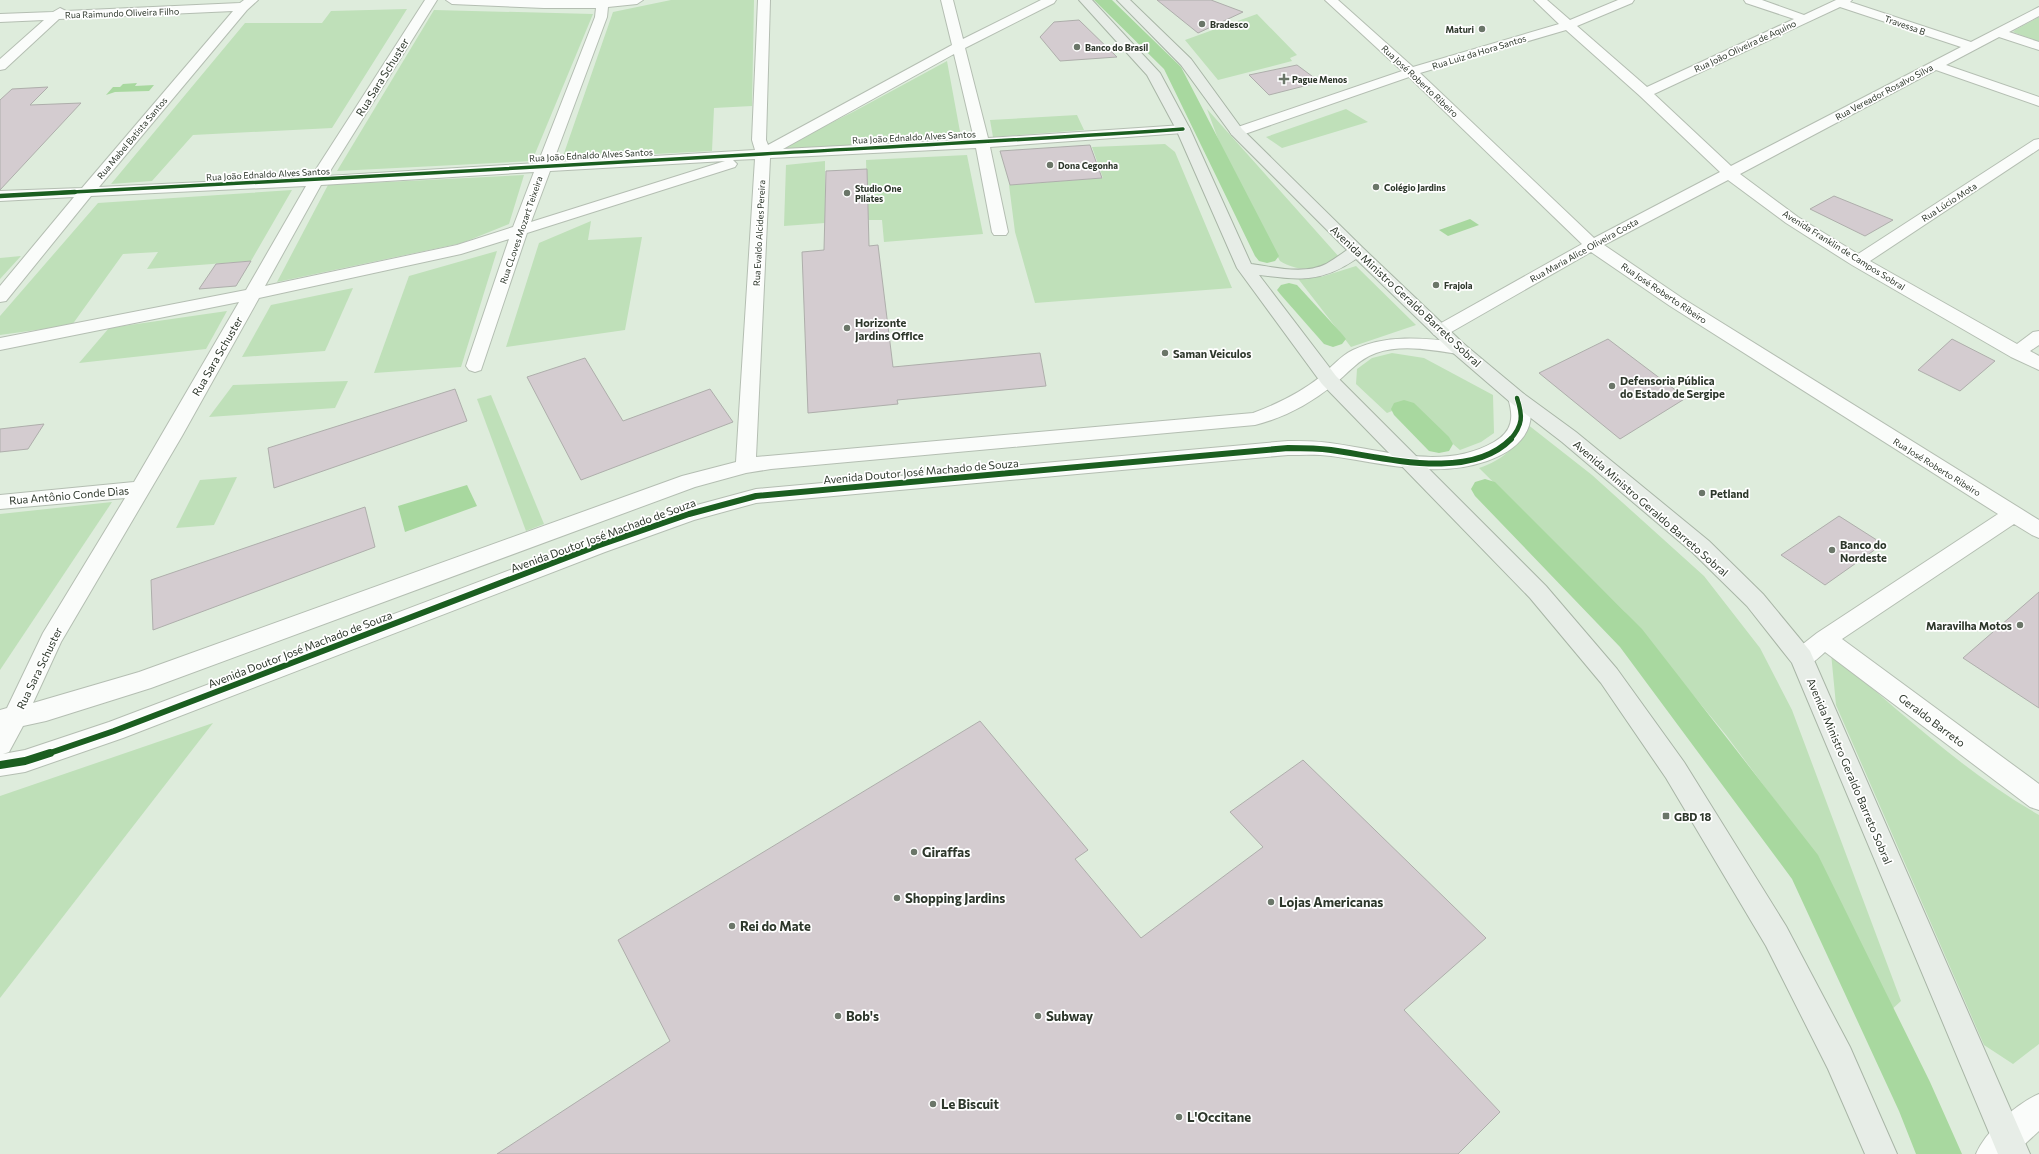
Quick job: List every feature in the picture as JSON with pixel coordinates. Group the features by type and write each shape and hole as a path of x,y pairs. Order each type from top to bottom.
{"main road":[{"path":"1085,0 1153,73 1183,129 1246,268 1329,380 1538,592 1609,676 1675,770 1776,936 1839,1058 1881,1154"},
{"name":"Avenida Ministro Geraldo Barreto Sobral","path":"1123,0 1186,62 1237,132 1356,251 1458,348 1517,398 1569,437 1701,548 1755,600 1802,658 2004,1149"},
{"path":"1246,268 1290,273 1320,271 1343,261 1356,251"}],"street":[{"name":"Rua Sara Schuster","path":"0,744 7,719 51,639 84,586 139,489 172,436 316,181 431,0"},
{"path":"452,0 602,5 637,0"},
{"name":"Rua Evaldo Alcides Pereira","path":"746,466 763,154 760,140 764,0"},
{"path":"947,0 982,143 1000,232"},
{"path":"0,344 253,294 461,248 763,154 959,46 1050,0"},
{"name":"Rua José Roberto Ribeiro","path":"1331,0 1411,72 1592,245 1676,302 2012,515 2039,530"},
{"name":"Avenida Franklin de Campos Sobral","path":"1540,0 1645,93 1729,173 1792,220 1858,261 2017,353 2039,364"},
{"name":"Rua Luiz da Hora Santos","path":"1237,132 1411,72 1568,24 1628,0"},
{"path":"1750,0 1805,19"},
{"name":"Rua João Oliveira de Aquino","path":"1645,93 1843,1"},
{"name":"Travessa B","path":"1843,1 1971,46"},
{"name":"Rua Raimundo Oliveira Filho","path":"0,18 56,16 247,3"},
{"name":"Rua Mabel Batista Santos","path":"0,297 87,191 247,3"},
{"path":"0,66 70,4"},
{"name":"Rua CLoves Mozart Teixeira","path":"476,366 520,230 542,167 601,17 602,5"},
{"name":"Rua Vereador Rosalvo Silva","path":"1729,173 2039,10"},
{"path":"1997,32 2039,46"},
{"path":"1934,66 2039,102"},
{"name":"Rua João Ednaldo Alves Santos","path":"0,196 316,181 763,154 982,143 1183,129"},
{"name":"Rua Lúcio Mota","path":"1858,261 2039,142"},
{"name":"Rua Maria Alice Oliveira Costa","path":"1440,331 1592,245 1729,173"},
{"path":"2017,353 2039,336"},
{"name":"Avenida Doutor José Machado de Souza","path":"7,719 104,694 143,681 689,481 746,466 1255,419 1280,410 1329,380 1358,354 1383,346 1419,343 1458,348"},
{"name":"Avenida Doutor José Machado de Souza","path":"0,765 25,761 107,733 604,544 689,514 761,495 1288,448 1318,448 1410,462 1437,464 1462,461 1500,449 1513,436 1523,417 1517,398"},
{"name":"Rua Antônio Conde Dias","path":"0,502 139,489"},
{"path":"1802,658 1825,640 2012,515"},
{"name":"Geraldo Barreto","path":"1825,640 2039,799"},
{"path":"2004,1149 2039,1110"}],"shaded area":[{"path":"671,0 754,0 752,106 714,108 712,151 562,159 613,12"},
{"path":"407,9 332,128 193,135 152,181 111,184 245,23 322,23 331,11"},
{"path":"434,10 593,14 532,161 337,171"},
{"path":"1257,14 1297,55 1290,58 1292,61 1218,80 1185,40"},
{"path":"2039,17 2039,42 2013,32 2015,30"},
{"path":"947,61 961,137 789,150 785,146 853,112"},
{"path":"137,83 135,86 154,85 149,91 115,92 106,95 113,87 120,87 123,84"},
{"path":"1207,109 1340,258 1336,264 1314,268 1301,268 1287,265 1280,261 1229,169"},
{"path":"1346,109 1368,122 1282,148 1266,137"},
{"path":"1077,115 1084,130 993,137 990,120"},
{"path":"1165,144 1175,152 1232,288 1035,303 1015,232 1009,185 1103,178 1092,147"},
{"path":"967,155 983,234 884,242 882,220 868,220 866,160"},
{"path":"825,161 825,223 784,226 786,165"},
{"path":"524,175 509,224 462,243 277,282 328,185"},
{"path":"292,190 251,261 147,269 158,252 123,254 72,325 0,335 0,316 98,203"},
{"path":"1470,219 1479,225 1448,236 1439,230"},
{"path":"591,221 588,240 642,237 625,330 506,347 539,243"},
{"path":"497,251 461,367 374,373 409,276"},
{"path":"21,256 0,279 0,258"},
{"path":"1356,266 1416,325 1351,347 1296,276 1321,277"},
{"path":"353,288 325,351 242,357 271,305"},
{"path":"227,311 206,349 79,363 109,328"},
{"path":"1392,353 1424,358 1493,395 1494,433 1481,442 1460,450 1407,405 1387,413 1356,384 1357,369 1372,358"},
{"path":"348,381 335,408 209,417 233,385"},
{"path":"491,395 544,524 526,531 477,399"},
{"path":"1527,424 1592,475 1704,576 1760,648 1792,710 1901,1001 1889,1012 1791,822 1726,735 1624,611 1479,468 1496,461 1508,452 1514,446"},
{"path":"237,477 214,525 176,528 200,480"},
{"path":"467,485 477,506 405,532 398,506"},
{"path":"112,502 0,670 0,514"},
{"path":"1831,653 1958,760 1984,780 2039,815 2039,1044 2013,1064 1984,1045 1836,705"},
{"path":"213,723 0,998 0,796"}],"building":[{"name":"Bradesco","path":"1157,0 1211,0 1243,12 1198,33"},
{"name":"Banco do Brasil","path":"1079,20 1117,57 1060,61 1040,37 1054,22"},
{"name":"Pague Menos","path":"1297,65 1320,82 1269,95 1249,75"},
{"path":"48,87 30,105 81,103 0,190 0,100 12,89"},
{"name":"Dona Cegonha","path":"1090,145 1102,178 1010,185 1000,151"},
{"name":"Horizonte Jardins Office","path":"867,169 869,246 878,245 893,367 1040,353 1046,386 897,400 898,404 808,413 802,252 824,250 826,171"},
{"path":"1834,196 1893,220 1865,236 1810,209"},
{"path":"251,261 236,286 199,289 216,264"},
{"name":"Defensoria Pública do Estado de Sergipe","path":"1608,339 1686,398 1620,439 1539,373"},
{"path":"1952,339 1995,361 1960,391 1918,370"},
{"path":"585,358 623,421 710,389 733,422 581,480 527,377"},
{"path":"455,389 467,421 274,488 268,448"},
{"path":"44,424 28,449 0,452 0,429"},
{"path":"365,507 375,547 153,630 151,580"},
{"name":"Banco do Nordeste","path":"1839,516 1883,544 1825,585 1781,555"},
{"name":"Maravilha Motos","path":"2039,592 2039,708 1963,658"},
{"name":"Shopping Jardins","path":"980,721 1088,850 1075,859 1141,938 1263,847 1230,812 1303,760 1486,938 1404,1010 1500,1112 1458,1154 497,1154 670,1041 618,940"}],"waterway":[{"path":"1102,0 1172,67 1267,256"},
{"path":"1289,290 1333,339"},
{"path":"1404,409 1439,444"},
{"path":"1485,489 1631,638 1805,867 1915,1097 1939,1154"}],"cycle path":[{"path":"0,196 316,181 763,154 982,143 1183,129"},
{"path":"0,765 25,761 114,731 597,546 689,514 756,496 1288,448 1318,448 1409,462 1440,463 1457,461 1475,458 1491,453 1505,444 1516,433 1522,419 1521,408 1517,398"}],"place":[{"name":"Bradesco","path":"1202,24"},
{"name":"Maturi","path":"1482,29"},
{"name":"Banco do Brasil","path":"1077,47"},
{"name":"Pague Menos","path":"1284,79"},
{"name":"Dona Cegonha","path":"1050,165"},
{"name":"Colégio Jardins","path":"1376,187"},
{"name":"Studio One Pilates","path":"847,193"},
{"name":"Frajola","path":"1436,285"},
{"name":"Horizonte Jardins Office","path":"847,328"},
{"name":"Saman Veiculos","path":"1165,353"},
{"name":"Defensoria Pública do Estado de Sergipe","path":"1612,386"},
{"name":"Petland","path":"1702,493"},
{"name":"Banco do Nordeste","path":"1832,550"},
{"name":"Maravilha Motos","path":"2020,625"},
{"name":"GBD 18","path":"1666,816"},
{"name":"Giraffas","path":"914,852"},
{"name":"Shopping Jardins","path":"897,898"},
{"name":"Lojas Americanas","path":"1271,902"},
{"name":"Rei do Mate","path":"732,926"},
{"name":"Bob's","path":"838,1016"},
{"name":"Subway","path":"1038,1016"},
{"name":"Le Biscuit","path":"933,1104"},
{"name":"L'Occitane","path":"1179,1117"}]}
